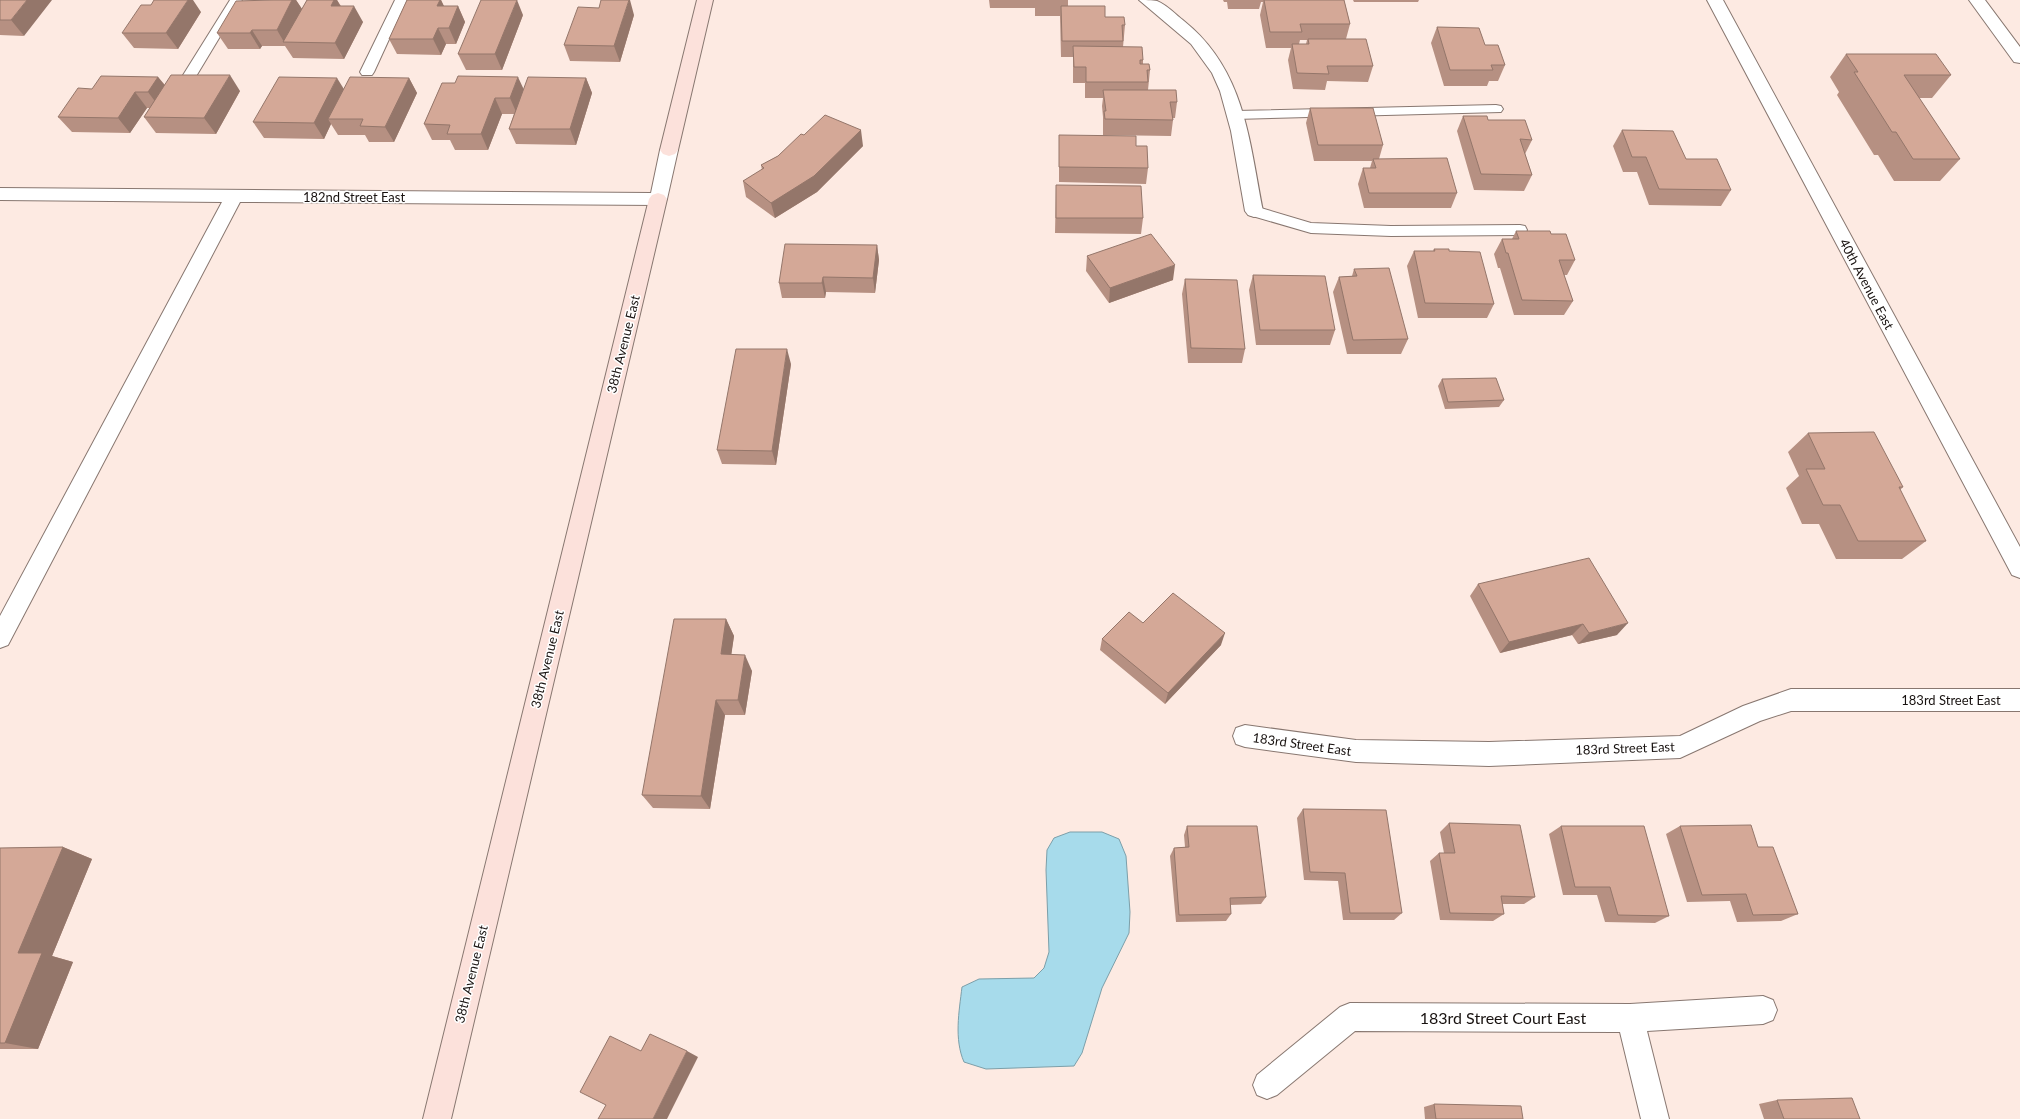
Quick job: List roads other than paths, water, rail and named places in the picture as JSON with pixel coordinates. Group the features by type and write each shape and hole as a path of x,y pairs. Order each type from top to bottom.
{"street":[{"path":"658,199 706,0"},
{"path":"1147,0 1188,32 1210,56 1224,81 1235,115 1254,211"},
{"name":"40th Avenue East","path":"1715,0 2020,568"},
{"path":"1977,0 2020,58"},
{"name":"182nd Street East","path":"0,194 658,199"},
{"path":"0,638 234,196"},
{"name":"38th Avenue East","path":"437,1119 658,199"},
{"name":"183rd Street East","path":"1245,736 1356,752 1489,754 1680,747 1696,742 1711,732 1765,706 1791,700 2020,700"},
{"name":"183rd Street Court East","path":"1267,1085 1350,1017 1630,1018 1763,1010"},
{"path":"1630,1018 1655,1119"}],"lane":[{"path":"187,80 236,0"},
{"path":"367,72 401,0"},
{"path":"1235,115 1496,109"},
{"path":"1254,211 1311,228 1391,231 1520,230"}],"water":[{"path":"1070,832 1102,832 1119,839 1126,856 1130,912 1129,933 1102,988 1082,1053 1074,1066 986,1069 964,1062 958,1035 962,987 979,979 1034,978 1044,968 1049,952 1046,870 1047,850 1054,838"}]}
